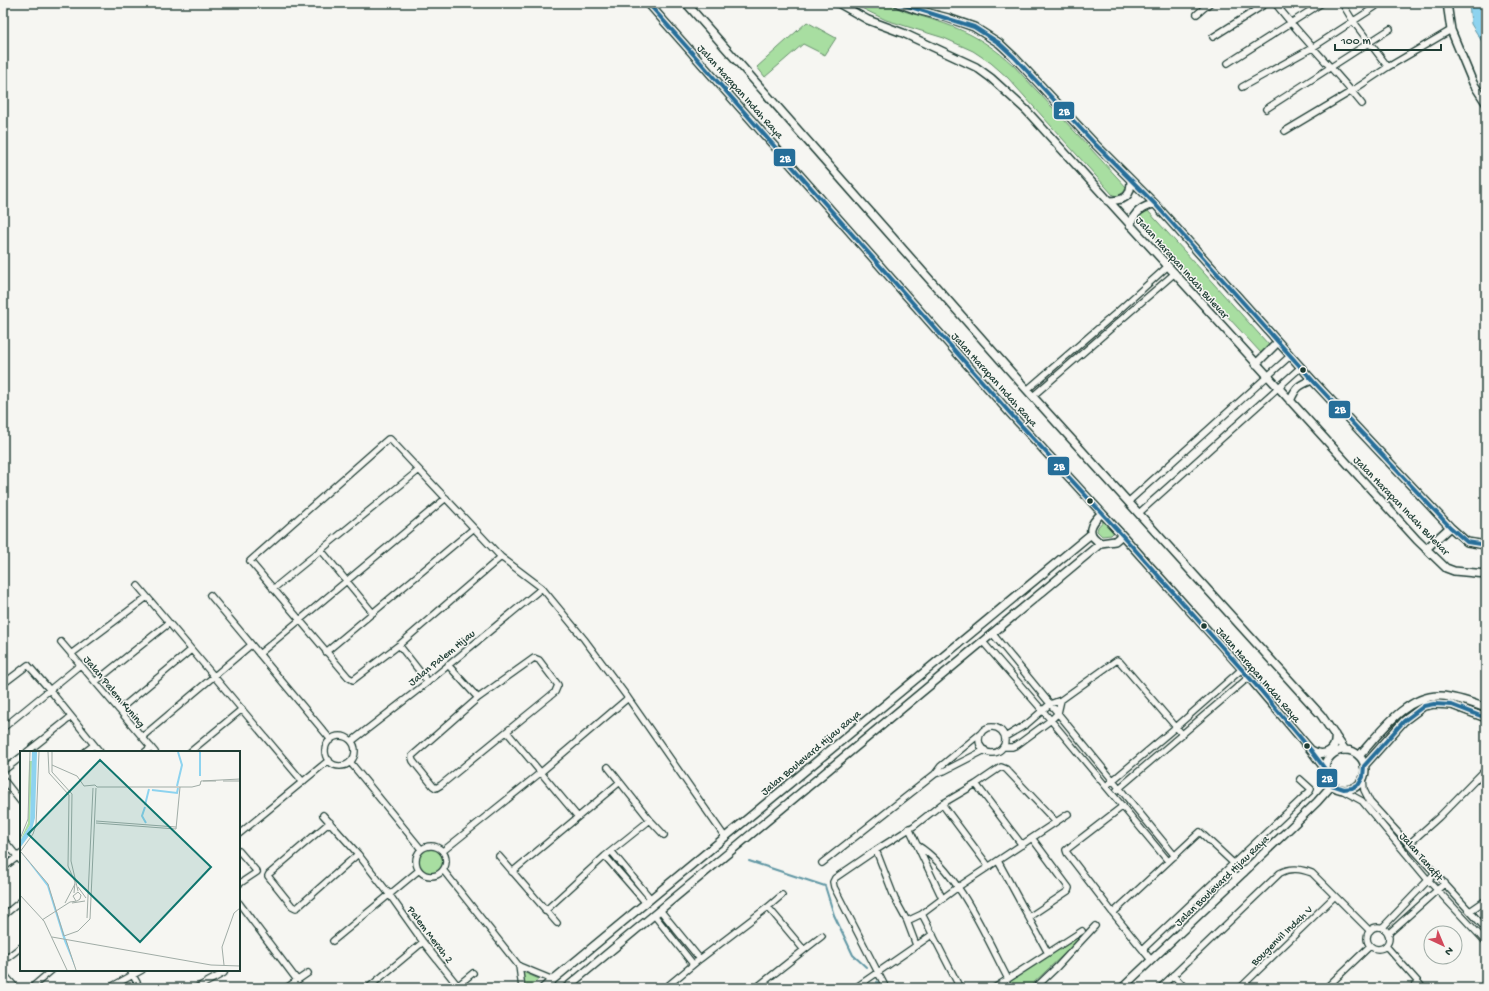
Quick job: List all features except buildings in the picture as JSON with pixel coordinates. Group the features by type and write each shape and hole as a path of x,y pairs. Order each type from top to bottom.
{"street":[{"name":"Jalan Harapan Indah Raya","path":"648,3 1014,417 1242,669 1310,749 1325,769"},
{"name":"Jalan Harapan Indah Raya","path":"686,3 1027,390 1321,715 1335,733 1345,750"},
{"name":"Jalan Harapan Indah Bulevar","path":"838,3 868,20 903,33 962,60 991,78 1026,110 1426,549 1446,568 1454,571 1486,574"},
{"name":"Jalan Harapan Indah Bulevar","path":"898,3 974,27 999,43 1019,62 1154,204 1448,529 1467,542 1486,545"},
{"path":"1197,14 1210,3"},
{"path":"1213,37 1267,3"},
{"path":"1275,3 1291,24 1312,48 1332,67 1362,104"},
{"path":"1228,63 1322,3"},
{"path":"1342,3 1353,21 1388,67"},
{"path":"1447,3 1451,30 1473,83 1486,103"},
{"path":"1242,87 1312,48 1375,7"},
{"path":"1266,109 1390,29"},
{"path":"1285,132 1388,67 1451,30"},
{"path":"1108,201 1121,201 1126,198 1131,190 1131,180"},
{"path":"1130,225 1133,217 1139,210 1148,205 1154,204"},
{"path":"1027,390 1168,266"},
{"path":"1033,396 1175,273"},
{"path":"1256,364 1278,342"},
{"path":"1128,502 1290,356"},
{"path":"1139,513 1301,367"},
{"path":"1290,401 1295,389 1312,380"},
{"path":"501,557 399,645 352,680 326,652 250,561 388,439 392,441 473,529 501,557 542,588 584,639 628,698 725,837"},
{"path":"273,589 419,470"},
{"path":"259,654 446,498"},
{"path":"1101,543 1091,534 1091,526 1102,513"},
{"path":"326,652 473,529"},
{"path":"1426,549 1448,529"},
{"name":"Jalan Boulevard Hijau Raya","path":"543,988 1091,534"},
{"path":"566,988 1101,543 1115,541 1122,535"},
{"path":"321,550 373,613"},
{"path":"138,586 303,782"},
{"name":"Jalan Palem Hijau","path":"352,741 428,682 542,588"},
{"path":"210,595 331,740"},
{"path":"71,654 147,597"},
{"path":"988,619 994,632 1050,704 1175,856"},
{"path":"95,682 169,623"},
{"name":"Jalan Palem Kuning","path":"61,642 153,750"},
{"path":"983,642 1051,720 1168,861"},
{"path":"142,736 251,644"},
{"path":"399,645 428,682"},
{"path":"119,710 191,650"},
{"path":"534,658 539,660 558,685 555,692 436,788 413,761 412,756 478,698 534,658"},
{"path":"1005,737 1020,728 1050,704 1061,700 1118,660 1182,734"},
{"path":"3,684 26,665 49,689 99,751"},
{"path":"3,728 80,665"},
{"path":"448,665 478,698"},
{"path":"1106,786 1242,669"},
{"path":"1112,794 1248,677"},
{"path":"1359,756 1394,719 1408,706 1418,700 1427,697 1442,696 1466,701 1486,708"},
{"path":"443,852 628,698"},
{"path":"1003,747 1012,747 1017,745 1051,720 1058,713 1061,700"},
{"path":"1364,766 1404,721 1424,706 1434,704 1452,705 1486,718"},
{"path":"191,751 242,709"},
{"path":"28,751 71,717"},
{"path":"822,863 935,774 941,766 981,733 989,727 994,726 1003,732 1005,742 1003,747 995,753 985,750 979,742 981,733"},
{"path":"507,732 578,817"},
{"path":"1310,749 1321,754 1329,751 1336,743 1335,733"},
{"path":"341,736 347,737 352,741 355,751 354,757 350,762 337,765 329,760 326,752 328,743 331,740 341,736"},
{"path":"87,751 94,745"},
{"path":"935,774 944,772 985,750"},
{"path":"1345,750 1353,752 1359,756 1364,766 1363,777 1355,786 1348,789 1340,789 1332,785 1327,778 1325,769 1327,761 1333,754 1345,750"},
{"path":"3,771 20,758"},
{"path":"240,833 329,760"},
{"path":"350,762 421,849"},
{"path":"608,767 650,820 664,835"},
{"path":"886,988 875,974 834,888 834,878 942,804 976,784 998,768 1003,767 1055,821"},
{"path":"1409,844 1439,817 1486,769"},
{"name":"Jalan Tanafit","path":"1363,777 1364,790 1370,802 1486,929"},
{"path":"796,778 806,788"},
{"path":"3,779 20,801"},
{"path":"1143,949 1310,791 1311,789 1300,779"},
{"path":"512,872 620,782"},
{"path":"789,784 799,794"},
{"path":"976,784 1022,845"},
{"name":"Jalan Boulevard Hijau Raya","path":"1122,988 1244,873 1317,802 1332,785"},
{"name":"Jalan Tanafit","path":"1340,789 1362,801 1428,880 1485,938"},
{"path":"942,804 989,867"},
{"path":"1123,806 1066,850 1113,913 1151,960"},
{"path":"907,922 922,914 958,887 1022,845 1055,821 1068,814"},
{"name":"Palem Merah 2","path":"323,815 358,854 389,894 456,987"},
{"path":"545,910 605,856 612,852 650,820"},
{"path":"330,822 268,874 292,906 296,908 298,907 358,854"},
{"path":"909,828 942,898"},
{"path":"1113,913 1200,832 1244,873"},
{"path":"1028,917 1069,888 1032,838"},
{"path":"3,839 20,857 3,868"},
{"path":"917,845 933,857 958,887 1008,979"},
{"path":"426,846 432,846 443,852 446,861 443,870 440,873 433,877 425,876 418,871 415,860 421,849 426,846"},
{"path":"876,850 895,899 907,922 916,945"},
{"path":"240,852 257,872 240,883"},
{"path":"612,852 648,901"},
{"path":"499,856 557,923"},
{"path":"605,856 648,901"},
{"path":"998,861 1048,953"},
{"path":"1228,869 1237,879"},
{"path":"1160,988 1285,871 1302,869 1312,873 1370,931"},
{"path":"443,870 518,966 522,988"},
{"path":"333,941 418,871"},
{"path":"1382,928 1435,873"},
{"path":"1388,934 1445,883"},
{"path":"666,988 693,964 782,895"},
{"name":"Bougenvil Indah V","path":"1240,988 1335,896"},
{"path":"1470,911 1486,900"},
{"path":"3,916 20,902"},
{"path":"240,904 297,980"},
{"path":"768,906 804,950"},
{"path":"660,910 700,959"},
{"path":"922,914 960,988"},
{"path":"654,915 693,964"},
{"path":"1035,988 1057,967 1095,926"},
{"path":"1374,928 1382,928 1388,934 1389,938 1386,946 1378,949 1370,946 1367,938 1370,931 1374,928"},
{"path":"994,988 1082,931"},
{"path":"856,988 933,934"},
{"path":"756,988 822,936"},
{"path":"677,944 684,939"},
{"path":"368,988 423,942"},
{"path":"1326,988 1370,946"},
{"path":"1386,946 1423,988"},
{"path":"3,961 20,948"},
{"path":"586,952 596,963"},
{"path":"518,966 553,980"},
{"path":"31,988 51,971"},
{"path":"196,988 224,974 225,971"},
{"path":"3,973 16,988"},
{"path":"109,988 131,973 140,988"},
{"path":"286,988 308,973"},
{"path":"456,987 473,973"},
{"path":"1173,975 1185,988"},
{"path":"1412,988 1418,982"}],"green space":[{"path":"876,2 888,4 904,11 938,21 964,31 988,45 1013,65 1128,189 1118,196 1113,195 1008,78 991,63 973,51 944,38 886,20 851,3"},
{"path":"807,22 836,38 825,55 803,44 765,77 757,67"},
{"path":"1148,211 1269,345 1266,350 1261,353 1138,219 1142,214"},
{"path":"1103,521 1114,532 1111,535 1102,536 1097,531 1098,527"},
{"path":"431,846 442,850 446,861 442,872 431,876 420,872 416,861 420,850"},
{"path":"1076,936 1079,940 1028,988 998,988"},
{"path":"523,972 539,979 528,988 525,988"}],"water":[{"path":"1469,3 1486,3 1486,48 1471,24"}],"waterway":[{"path":"749,861 825,886 834,915 853,955 866,967"},
{"path":"877,982 881,988"}],"transit line":[{"name":"2B","path":"648,3 1009,412 1122,535 1262,692 1310,749 1325,769 1327,778 1332,785 1344,789 1352,788 1359,784 1363,777 1364,766 1404,721 1424,706 1434,704 1452,705 1486,718"},
{"name":"2B","path":"898,3 974,27 999,43 1014,57 1096,145 1155,204 1314,382 1450,527 1467,542 1486,545"}]}
